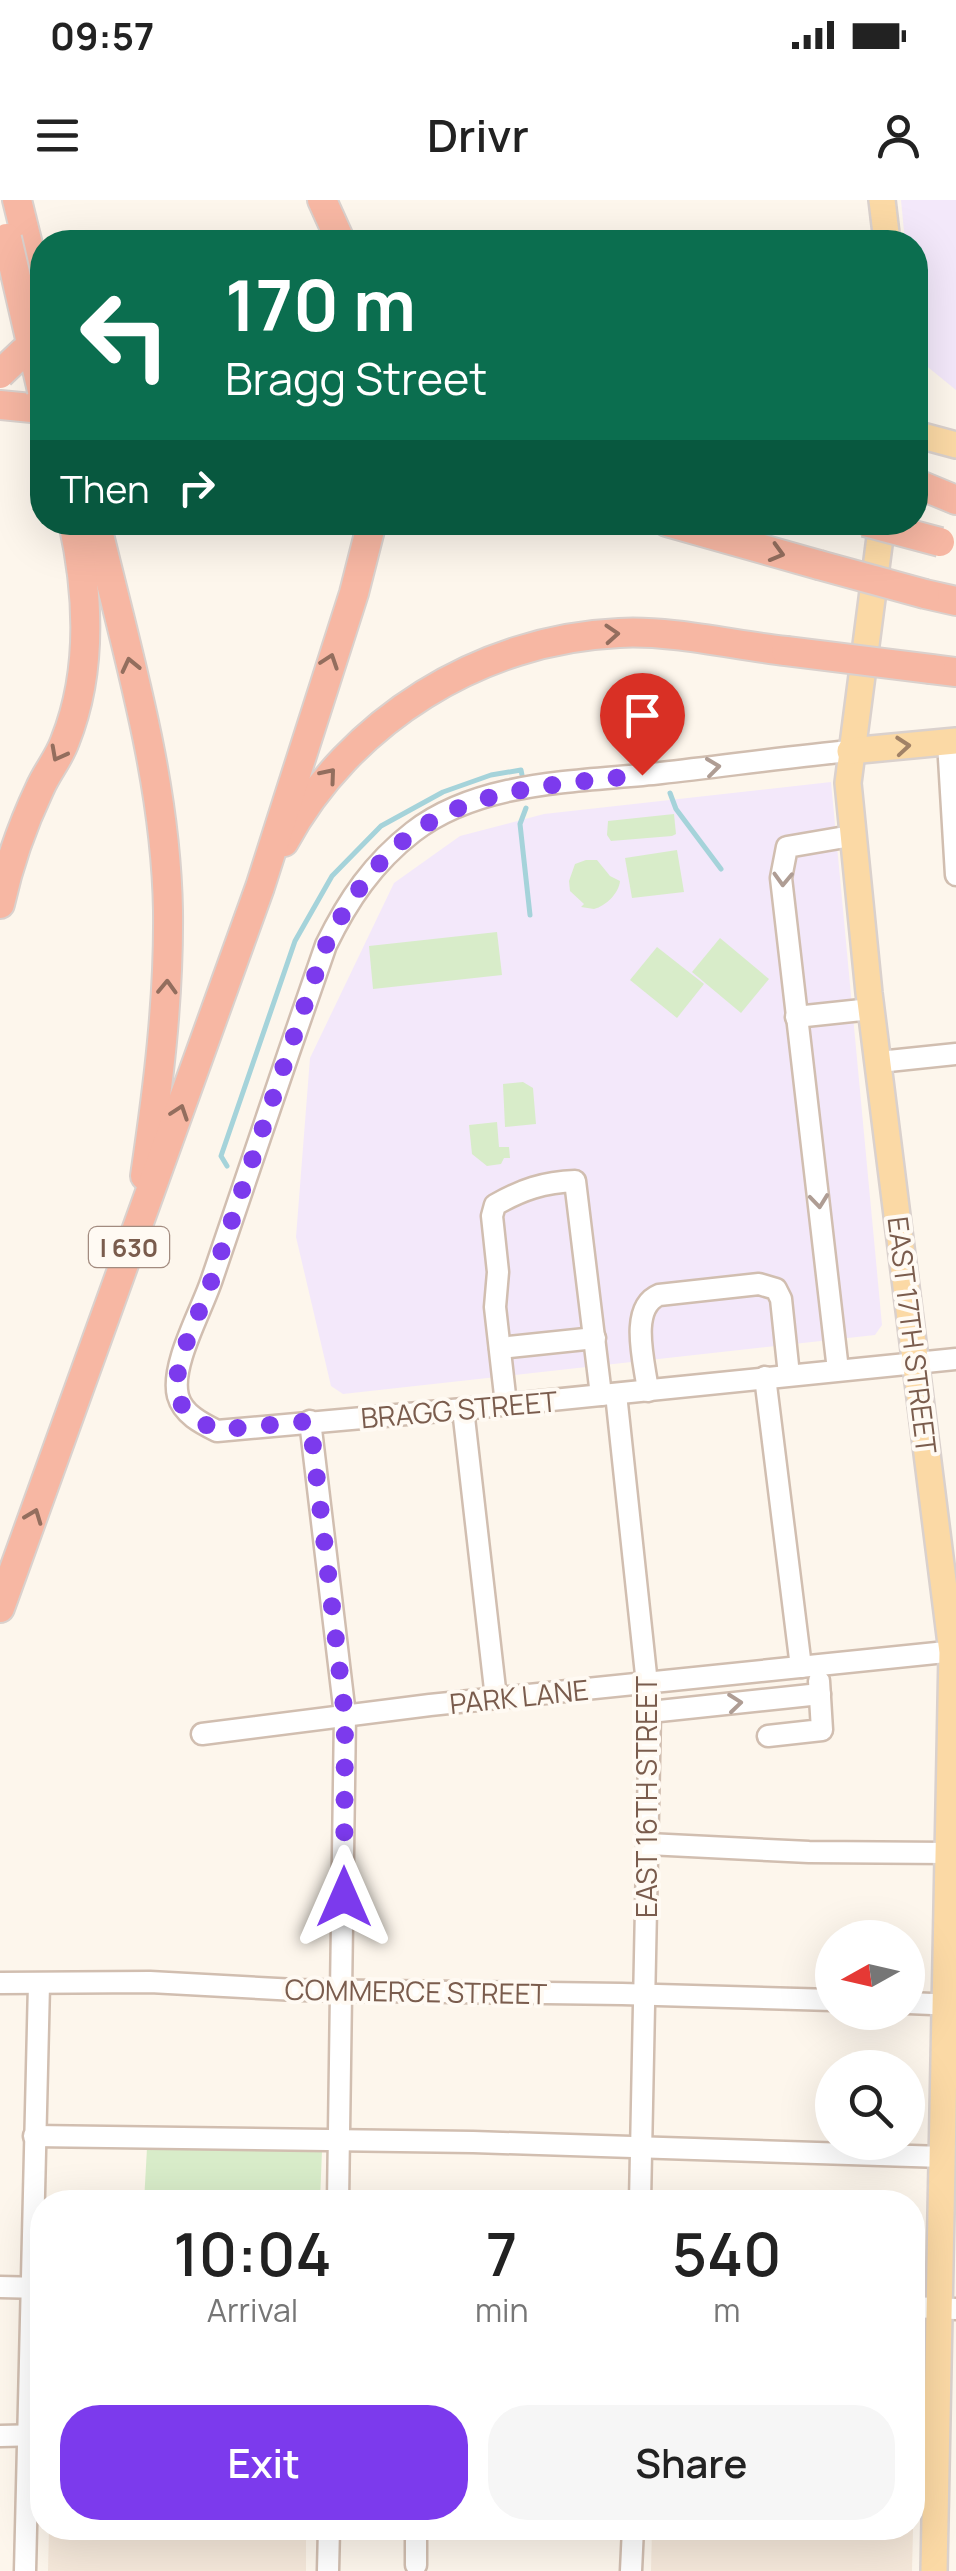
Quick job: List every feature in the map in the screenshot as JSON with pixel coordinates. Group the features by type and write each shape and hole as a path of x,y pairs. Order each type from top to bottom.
{"highway":[{"path":"1,200 30,271"},
{"path":"17,200 17,238 30,318"},
{"path":"322,200 336,230"},
{"path":"0,374 30,348"},
{"path":"0,366 30,367"},
{"path":"0,405 30,408"},
{"path":"928,488 955,499"},
{"path":"0,904 11,856 41,786 66,741 80,684 87,627 84,576 76,535"},
{"path":"99,535 148,740 168,908 164,1046 138,1222"},
{"path":"260,888 369,535"},
{"path":"712,535 956,602"},
{"path":"914,535 948,544"},
{"path":"260,888 327,775 370,733 434,687 491,662 557,640 621,632 944,671"},
{"name":"I 630","path":"0,1608 260,888"}],"main road":[{"path":"882,200 885,230"},
{"path":"928,438 956,446"},
{"name":"EAST 17TH STREET","path":"880,535 850,751 851,836 954,1652 952,2005 943,2157 948,2309 934,2571"},
{"path":"850,751 952,742"}],"street":[{"path":"952,742 956,875"},
{"name":"BRAGG STREET","path":"850,751 543,786 464,805 415,830 372,868 326,945 212,1281 182,1357 176,1382 178,1399 187,1413 217,1430 956,1359"},
{"path":"838,1370 781,878 787,847 851,836"},
{"path":"796,1018 872,1009"},
{"path":"879,1062 956,1054"},
{"name":"EAST 16TH STREET","path":"500,1348 495,1307 498,1272 494,1205 522,1190 554,1182 575,1182 650,1712 640,2190"},
{"path":"648,1390 641,1322 643,1308 659,1295 759,1284 776,1289 781,1299 789,1374"},
{"path":"506,1404 500,1348 595,1338"},
{"path":"765,1377 809,1666 820,1694 822,1730 768,1736"},
{"path":"462,1409 496,1698"},
{"path":"310,1421 345,1716 338,2190"},
{"name":"PARK LANE","path":"202,1734 496,1698 954,1652"},
{"path":"650,1712 820,1694"},
{"path":"648,1844 950,1853"},
{"name":"COMMERCE STREET","path":"0,1983 209,1983 342,1991 815,1999"},
{"path":"35,2190 40,1984"},
{"path":"925,2004 952,2005"},
{"path":"34,2136 339,2140 943,2157"},
{"path":"0,2286 30,2288"},
{"path":"0,2436 30,2435"},
{"path":"25,2571 30,2503"},
{"path":"328,2571 329,2540"},
{"path":"416,2540 416,2565"},
{"path":"632,2571 633,2540"}],"shaded area":[{"path":"901,200 956,200 956,390 928,367 928,230 904,230"},
{"path":"831,782 882,1325 875,1335 343,1394 331,1386 296,1237 310,1058 394,883 460,836 544,814"},
{"path":"49,2540 306,2540 306,2571 48,2571"},
{"path":"652,2540 913,2540 912,2571 651,2571"}],"green space":[{"path":"674,814 676,834 672,836 611,841 607,835 608,821"},
{"path":"677,850 684,892 632,898 625,858"},
{"path":"597,860 610,876 620,881 611,898 594,909 581,907 584,904 570,891 575,864"},
{"path":"497,932 502,975 373,989 369,946"},
{"path":"720,938 769,979 741,1013 692,972"},
{"path":"657,947 704,984 677,1018 630,980"},
{"path":"523,1082 533,1088 536,1124 505,1127 503,1084"},
{"path":"497,1122 499,1147 509,1147 510,1158 487,1166 472,1154 469,1125"},
{"path":"147,2148 322,2150 320,2190 145,2190"}],"waterway":[{"path":"227,1166 221,1156 295,941 332,876 381,826 443,792 491,775 521,770 522,775"},
{"path":"670,793 676,809 721,869"},
{"path":"526,808 520,824 530,915"}],"route":[{"path":"344,1897 345,1716 310,1421 217,1430 204,1424 187,1413 178,1399 176,1382 182,1357 212,1281 326,945 372,868 415,830 489,796 642,775"}]}
